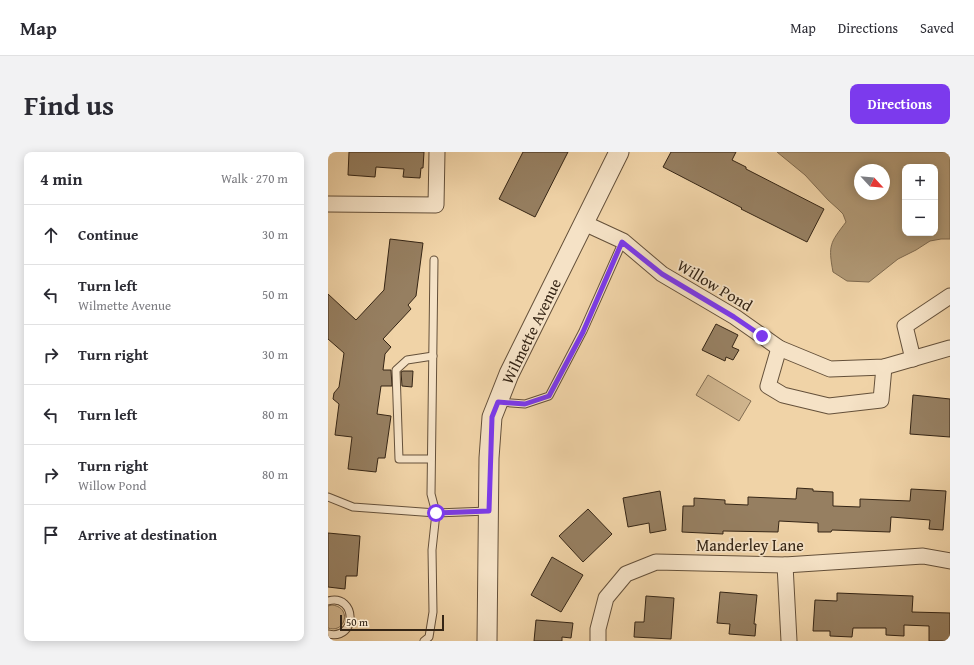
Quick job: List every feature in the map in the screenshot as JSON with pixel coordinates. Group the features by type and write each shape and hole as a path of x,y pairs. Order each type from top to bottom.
{"street":[{"path":"328,204 436,205 437,152"},
{"name":"Wilmette Avenue","path":"487,641 492,417 509,374 619,152"},
{"name":"Willow Pond","path":"584,223 622,242 662,274 734,317 779,348 830,369 884,367 950,348"},
{"path":"913,359 905,326 950,296"},
{"path":"779,348 768,386 783,394 829,406 881,400 884,367"},
{"name":"Manderley Lane","path":"598,641 598,629 606,598 626,574 656,562 785,565 923,556 950,561"},
{"path":"785,565 789,641"}],"lane":[{"path":"498,402 525,404 549,396 583,332 622,242"},
{"path":"424,641 429,637 434,612 432,550 436,513 431,494 431,459 434,260"},
{"path":"431,459 399,459 396,370 407,360 433,356"},
{"path":"328,497 352,507 436,513 489,511"},
{"path":"328,601 337,600 342,602 350,611 350,622 338,638 328,634"}],"shaded area":[{"path":"777,152 950,152 950,239 930,241 898,259 869,282 847,281 833,272 831,256 832,245 846,222 843,214 805,175"},
{"path":"708,375 751,401 739,421 696,395"},
{"path":"332,605 342,610 344,615 342,624 334,629 328,628 328,606"}],"building":[{"path":"349,152 424,152 423,168 421,168 420,178 403,177 404,169 376,167 375,177 348,175"},
{"path":"523,152 568,152 535,217 499,199"},
{"path":"671,152 736,152 732,160 746,167 746,169 824,209 807,242 741,209 742,208 663,167"},
{"path":"390,239 423,243 416,296 408,305 411,309 383,339 391,347 385,354 383,370 391,370 392,386 381,386 377,414 391,416 385,458 378,458 376,472 348,469 352,437 335,435 339,404 333,399 334,393 339,387 344,353 328,339 328,294 356,320 384,290"},
{"path":"716,324 738,335 732,347 739,350 733,360 726,357 725,361 702,350"},
{"path":"413,371 412,387 402,386 401,372"},
{"path":"913,395 950,399 950,437 910,434"},
{"path":"797,488 813,489 813,491 833,492 833,506 860,507 860,499 910,501 911,489 946,491 943,530 929,529 930,520 891,517 890,532 832,530 831,532 818,532 818,523 779,521 778,532 723,531 723,534 682,532 683,506 694,506 694,498 725,500 725,504 748,505 748,497 796,499"},
{"path":"660,491 666,530 650,533 649,523 628,527 623,498"},
{"path":"588,509 612,534 583,562 559,536"},
{"path":"328,533 360,536 357,576 346,576 345,589 328,587"},
{"path":"552,557 583,575 561,612 531,595"},
{"path":"720,592 757,595 754,624 756,624 755,636 729,634 730,624 717,623"},
{"path":"837,593 913,596 912,612 950,613 950,641 929,641 929,626 904,625 904,636 886,635 886,628 853,628 852,637 830,636 830,631 813,631 815,600 837,601"},
{"path":"646,596 674,598 671,639 634,637 635,622 644,622"},
{"path":"536,620 573,623 571,638 562,637 562,641 534,641"}],"route":[{"path":"436,513 489,511 492,417 498,402 525,404 549,396 583,332 622,242 662,274 734,317 762,336"}]}
